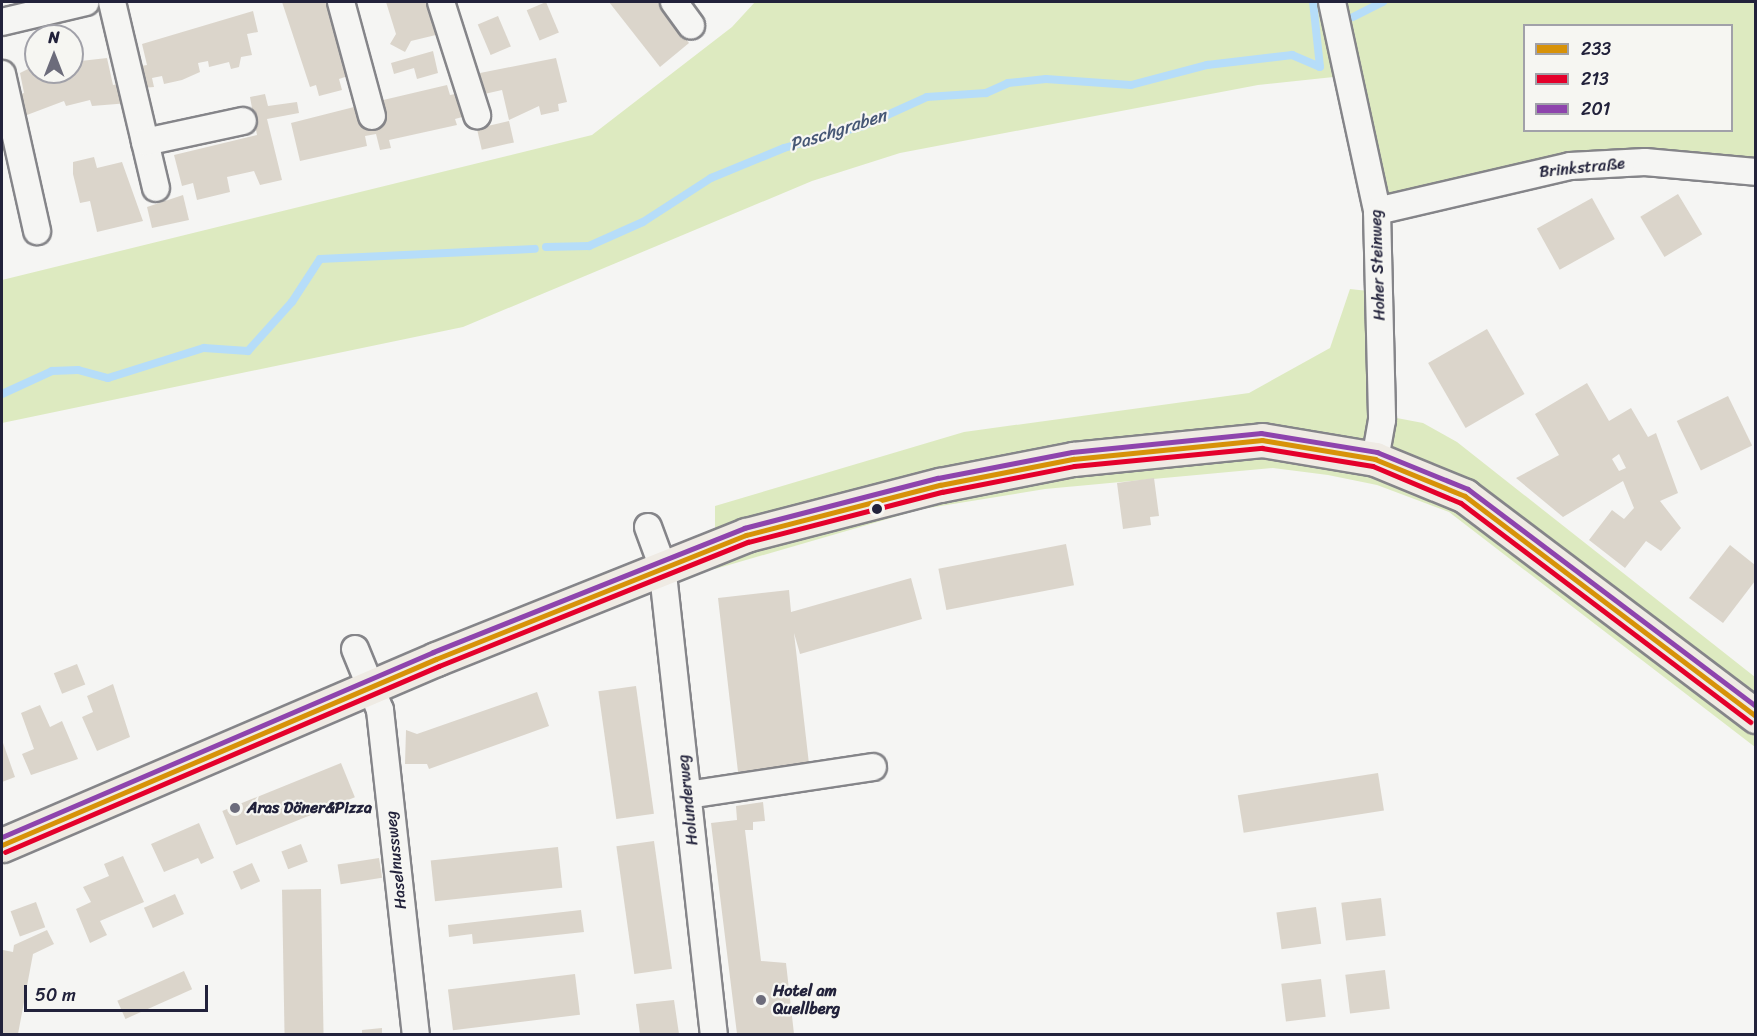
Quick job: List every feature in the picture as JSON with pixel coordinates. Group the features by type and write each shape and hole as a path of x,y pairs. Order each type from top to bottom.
{"main road":[{"path":"2,845 662,565 746,535 940,484 1073,459 1262,441 1375,459 1465,496 1755,716"}],"street":[{"path":"2,22 86,2"},
{"path":"112,2 156,188"},
{"path":"341,2 372,116"},
{"path":"441,2 477,115"},
{"path":"674,2 691,26"},
{"name":"Hoher Steinweg","path":"1332,2 1377,211 1382,420 1375,459"},
{"path":"2,75 37,231"},
{"path":"145,142 243,121"},
{"name":"Brinkstraße","path":"1377,211 1570,166 1645,162 1755,172"},
{"name":"Holunderweg","path":"648,527 662,565 714,1035"},
{"name":"Haselnussweg","path":"355,649 380,710 416,1035"},
{"path":"688,795 873,767"}],"green space":[{"path":"755,2 1327,2 1343,76 1258,85 900,153 812,181 463,327 2,423 2,280 592,135 732,27"},
{"path":"1335,2 1755,2 1755,167 1646,156 1379,208"},
{"path":"1350,289 1377,292 1381,415 1423,423 1457,442 1755,677 1755,747 1449,512 1377,485 1328,475 1273,468 1045,489 922,509 715,569 715,506 964,432 1249,393 1330,348"}],"building":[{"path":"282,2 327,2 348,76 339,79 342,90 319,96 316,85 310,87"},
{"path":"386,2 428,2 440,34 411,41 405,52 390,44 396,34"},
{"path":"546,2 559,32 540,41 527,10"},
{"path":"609,2 658,2 689,43 660,67"},
{"path":"253,11 258,32 247,34 252,55 241,57 239,67 231,69 229,62 209,67 208,61 198,63 200,72 182,80 164,84 162,76 152,78 154,87 141,88 135,67 147,65 142,44"},
{"path":"498,16 511,46 491,55 478,25"},
{"path":"433,51 438,73 417,79 414,68 394,74 391,63"},
{"path":"107,58 113,85 124,83 129,103 92,106 90,100 66,106 64,101 19,118 14,96 24,93 20,73 24,71 24,84 84,84 84,61"},
{"path":"556,58 567,102 558,104 559,111 541,115 539,106 509,120 502,90 480,95 475,74"},
{"path":"447,85 450,95 461,93 466,116 455,119 457,125 389,140 391,148 380,150 376,134 365,136 367,146 300,161 291,123 358,106 374,125 384,123 379,101"},
{"path":"265,94 268,106 297,102 299,113 267,119 282,180 260,185 254,171 227,177 230,192 197,200 193,183 182,186 174,155 257,135 250,97"},
{"path":"509,121 514,142 482,150 477,128"},
{"path":"94,157 97,168 122,162 143,221 97,232 90,201 80,203 73,174 73,162"},
{"path":"1678,194 1702,234 1664,257 1640,217"},
{"path":"183,195 189,220 152,228 147,207"},
{"path":"1592,198 1615,239 1560,270 1537,229"},
{"path":"1487,329 1524,394 1466,428 1428,363"},
{"path":"1587,383 1609,421 1631,408 1648,437 1656,433 1678,493 1660,501 1681,528 1661,551 1646,541 1625,568 1589,540 1612,510 1624,519 1634,508 1623,481 1563,517 1516,478 1559,455 1535,414","holes":["1619,454 1626,468 1619,471 1612,459"]},
{"path":"1728,396 1752,445 1701,470 1677,421"},
{"path":"1154,478 1159,516 1150,517 1151,525 1123,529 1117,483"},
{"path":"1066,544 1074,585 946,610 938,569"},
{"path":"1730,545 1755,565 1755,581 1723,623 1689,598"},
{"path":"911,578 922,619 800,654 794,633 809,764 738,772 718,598 789,590 791,612"},
{"path":"77,664 85,684 62,694 54,673"},
{"path":"113,684 130,737 97,751 82,717 93,712 87,696"},
{"path":"636,686 654,814 616,819 598,691"},
{"path":"537,692 549,726 429,769 427,764 405,764 406,730 417,734"},
{"path":"40,705 50,727 62,721 78,759 31,775 22,754 34,749 21,713"},
{"path":"2,740 15,777 2,782"},
{"path":"341,763 355,797 236,845 222,811"},
{"path":"1378,773 1384,811 1244,833 1238,795"},
{"path":"763,802 765,821 753,822 753,830 745,830 761,961 786,963 794,1034 737,1034 711,823 737,820 736,806"},
{"path":"199,823 214,858 201,864 198,858 164,872 151,844"},
{"path":"654,841 672,969 634,974 616,846"},
{"path":"301,844 308,862 288,869 281,852"},
{"path":"558,847 562,888 435,901 431,860"},
{"path":"123,856 144,902 100,921 107,935 90,943 76,909 91,902 83,887 109,876 104,864"},
{"path":"379,858 382,878 341,884 338,865"},
{"path":"252,863 260,881 241,890 233,872"},
{"path":"321,889 324,1034 285,1034 282,890"},
{"path":"175,894 184,914 153,928 144,908"},
{"path":"1381,898 1386,936 1346,941 1341,903"},
{"path":"36,902 45,927 20,937 11,911"},
{"path":"1316,907 1321,944 1282,949 1276,913"},
{"path":"581,910 584,932 473,944 472,934 449,937 448,925"},
{"path":"47,930 54,944 33,954 18,1034 2,1034 3,950 13,952 14,945"},
{"path":"1385,970 1390,1009 1350,1014 1345,975"},
{"path":"184,971 192,989 125,1019 117,1001"},
{"path":"575,974 580,1015 453,1030 448,990"},
{"path":"1321,979 1326,1017 1286,1022 1281,984"},
{"path":"674,1000 679,1034 640,1034 636,1004"},
{"path":"382,1028 382,1034 362,1034 362,1030"}],"waterway":[{"name":"Paschgraben","path":"546,247 589,246 643,222 711,178 784,148 863,126 927,97 986,93 1008,83 1046,79 1131,85 1207,65 1292,55 1320,67 1313,2"},
{"name":"Paschgraben","path":"1353,17 1383,2"},
{"name":"Paschgraben","path":"2,394 52,371 78,370 108,378 204,348 248,351 292,302 320,259 535,249"}],"transit line":[{"name":"201","path":"2,837 433,652 744,528 938,478 1072,452 1261,433 1377,452 1468,489 1756,706"},
{"name":"233","path":"2,845 436,659 746,535 940,485 1073,459 1262,440 1375,459 1465,496 1756,716"},
{"name":"213","path":"5,852 439,666 748,542 942,492 1074,466 1262,448 1373,466 1461,503 1751,722"}],"place":[{"name":"Aras Döner&Pizza","path":"235,808"},
{"name":"Hotel am Quellberg","path":"761,1000"}]}
